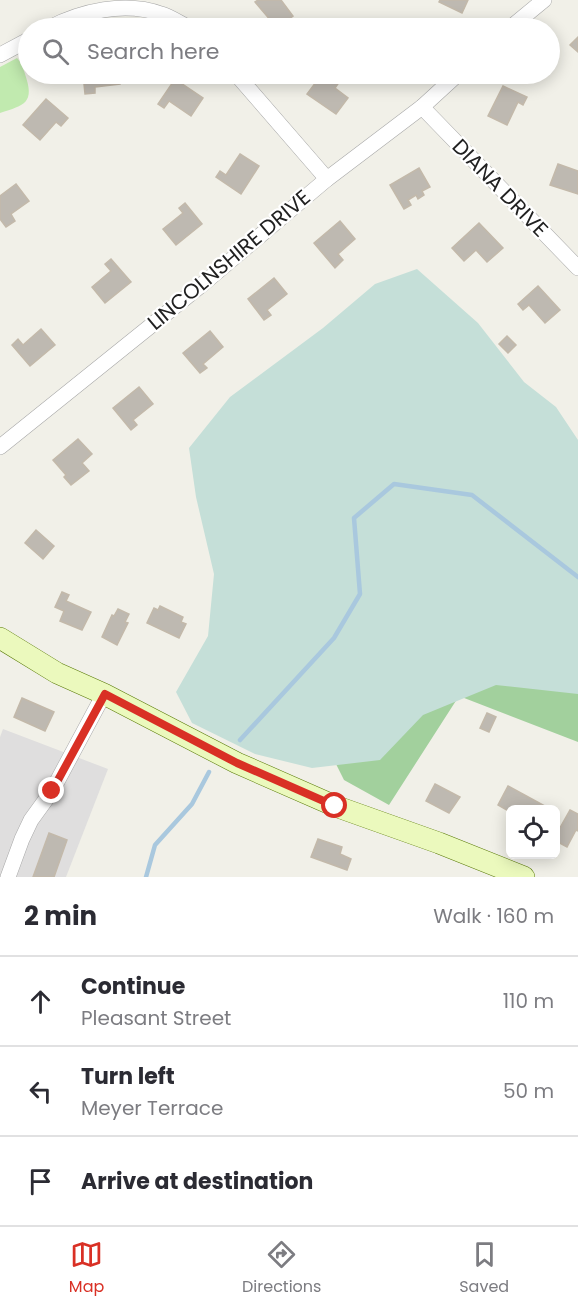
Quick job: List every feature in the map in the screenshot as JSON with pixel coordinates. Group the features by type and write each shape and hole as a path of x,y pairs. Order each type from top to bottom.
{"main road":[{"path":"0,638 57,673 105,694 237,763 335,806 439,843 524,877"}],"street":[{"path":"522,18 544,0"},
{"path":"73,18 97,11 124,8 160,13 170,18"},
{"path":"0,55 18,45"},
{"path":"245,84 327,179"},
{"name":"LINCOLNSHIRE DRIVE","path":"0,447 204,283 327,179 422,107 447,84"},
{"name":"DIANA DRIVE","path":"422,107 576,262"},
{"path":"8,877 31,820 52,791 105,694"}],"shaded area":[{"path":"417,269 478,323 524,382 556,407 578,440 578,694 496,685 423,715 380,760 312,768 255,754 192,723 176,692 208,636 214,574 196,497 189,448 230,397 323,328 375,284"},
{"path":"3,729 108,769 66,877 0,877 0,737"}],"green space":[{"path":"17,58 18,84 28,84 29,91 22,105 0,113 0,67"},
{"path":"410,644 578,674 578,742 459,696 389,805 344,780 331,754"}],"building":[{"path":"281,0 293,16 269,18 255,2"},
{"path":"440,0 468,0 462,13 439,2"},
{"path":"578,37 578,52 570,45"},
{"path":"84,84 120,84 95,87 95,93 85,94"},
{"path":"172,84 182,84 203,98 191,116 169,101 164,108 158,104"},
{"path":"314,84 338,84 335,88 348,98 336,114 307,94"},
{"path":"503,86 527,97 523,105 518,102 507,125 488,116"},
{"path":"46,99 68,118 61,126 56,122 40,140 23,125"},
{"path":"240,154 259,166 241,194 216,177 220,171 226,175"},
{"path":"558,164 578,171 578,194 550,185"},
{"path":"419,168 430,187 422,191 424,195 418,199 416,195 408,200 411,205 404,209 390,185"},
{"path":"16,184 29,201 11,214 15,221 6,227 0,219 0,196"},
{"path":"185,203 202,224 176,245 163,229 183,213 179,208"},
{"path":"340,221 355,239 338,254 343,260 335,268 314,243"},
{"path":"479,223 503,248 487,262 476,250 464,261 452,248"},
{"path":"111,259 131,282 105,303 92,287 111,271 105,264"},
{"path":"274,278 287,294 267,310 271,315 264,320 248,299"},
{"path":"538,286 560,310 545,323 529,305 523,310 518,304"},
{"path":"41,329 55,345 30,366 12,345 18,339 23,345"},
{"path":"210,331 223,347 203,364 207,368 200,373 183,353"},
{"path":"507,336 516,345 508,353 499,344"},
{"path":"139,387 153,404 133,420 137,425 131,430 113,408"},
{"path":"78,439 92,454 82,463 89,471 71,485 53,460"},
{"path":"36,530 54,546 43,559 25,543"},
{"path":"62,592 69,595 66,601 91,612 82,630 60,621 64,611 55,607"},
{"path":"160,606 183,617 181,622 186,624 179,638 147,623 154,608 158,610"},
{"path":"118,609 129,614 125,622 128,623 117,645 102,637 112,615 114,616"},
{"path":"22,698 54,712 45,731 14,717"},
{"path":"487,713 496,717 489,732 480,728"},
{"path":"435,784 460,797 449,813 426,801"},
{"path":"508,786 543,805 506,805 506,810 498,805"},
{"path":"570,810 578,814 578,831 576,830 567,847 560,843 560,828"},
{"path":"49,833 67,840 54,877 33,877"},
{"path":"318,839 342,847 340,854 351,859 347,870 311,857"}],"waterway":[{"path":"240,740 334,638 360,594 354,518 394,484 472,495 578,577"},
{"path":"146,877 155,845 192,804 209,772"}],"route":[{"path":"52,791 105,694 237,763 335,806"}]}
